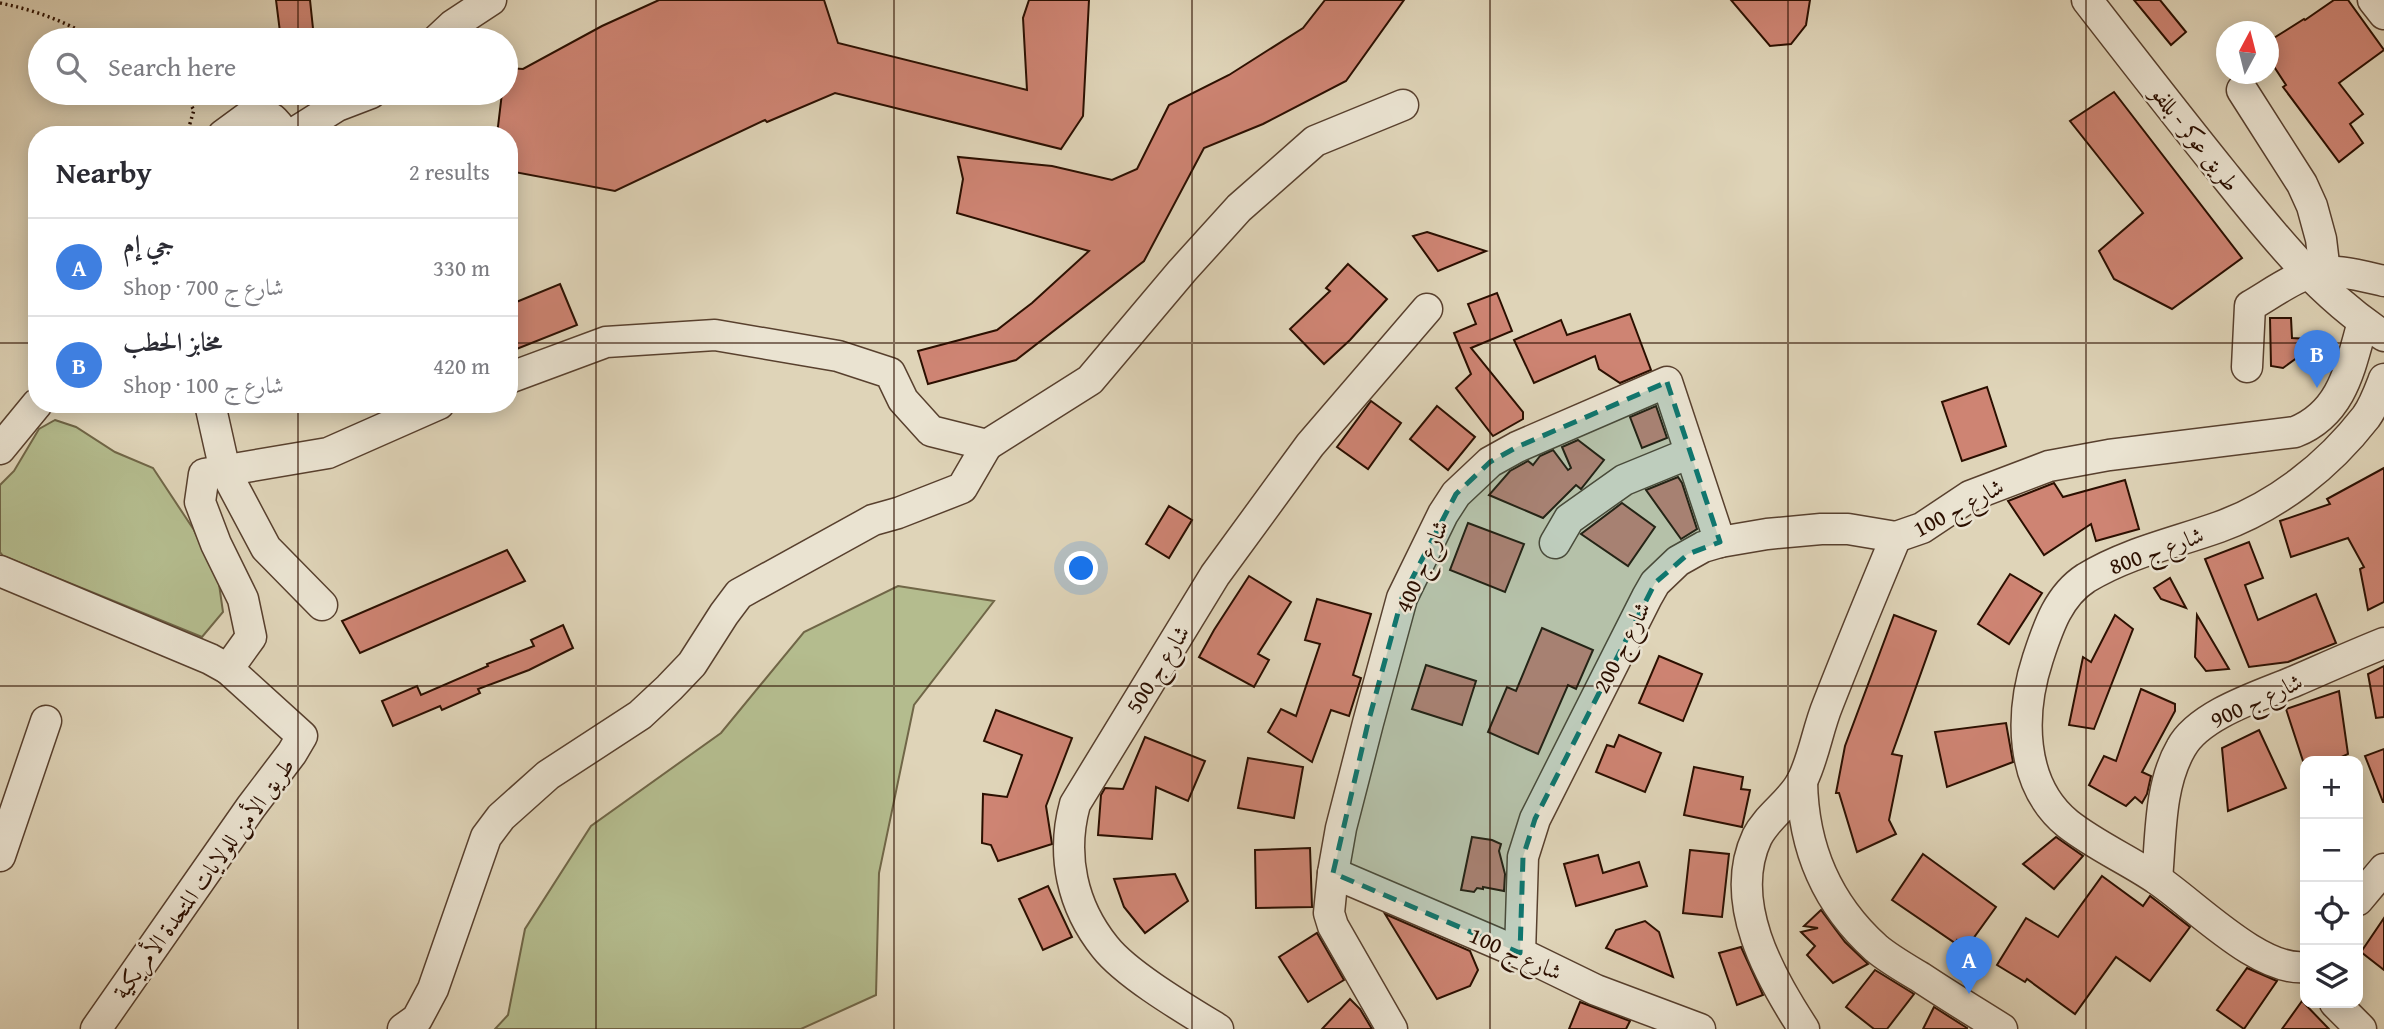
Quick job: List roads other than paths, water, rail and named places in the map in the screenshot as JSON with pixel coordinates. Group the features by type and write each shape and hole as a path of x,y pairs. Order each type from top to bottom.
{"street":[{"path":"450,28 491,0"},
{"name":"طريق عوكر - بللفو","path":"2087,0 2240,194 2373,329"},
{"path":"2373,0 2384,14"},
{"path":"2242,90 2302,184 2312,206 2320,239 2316,273"},
{"path":"305,126 340,105"},
{"path":"403,1029 417,1019 433,989 486,837 501,817 548,775 640,715 669,688 692,664 739,594 873,520 962,488 986,444 1090,380 1182,271 1240,208 1315,141 1403,105"},
{"path":"235,126 253,113 268,115 280,126"},
{"path":"2247,368 2250,306 2316,273 2384,281"},
{"name":"شارع ج 500","path":"1218,1029 1131,971 1106,949 1089,924 1074,888 1068,856 1070,822 1075,804 1215,575 1310,445 1427,309"},
{"name":"شارع ج 100","path":"1804,1029 1785,1000 1759,943 1746,894 1746,873 1757,837 1767,821 1802,781 1827,706 1896,537 1922,528 1970,496 2049,466 2109,455 2295,432 2305,428 2333,403 2373,329"},
{"path":"518,376 606,342 715,335 838,356 890,373 904,400 931,431 986,444"},
{"name":"شارع ج 800","path":"2300,967 2286,967 2261,957 2157,879 2066,822 2044,797 2027,748 2031,682 2046,629 2067,595 2084,579 2128,557 2222,526 2260,508 2304,481 2367,415 2384,379"},
{"name":"شارع ج 400","path":"1392,1029 1333,926 1329,913 1333,873 1345,815 1402,598 1431,536 1456,494 1490,462 1517,447 1667,382 1690,453"},
{"path":"0,449 30,413"},
{"path":"211,413 225,471 266,548 322,605"},
{"path":"228,669 251,637 243,599 216,544 200,502 204,474 328,453 419,413"},
{"path":"1555,543 1569,519 1624,480 1690,453 1720,542"},
{"name":"شارع ج 200","path":"1520,953 1523,857 1535,819 1625,636 1651,590 1678,561 1703,547 1720,542 1821,529 1848,529 1896,537"},
{"name":"طريق الأمن للولايات المتحدة الأمريكية","path":"0,571 201,655 228,669 302,736 292,754 250,807 96,1029"},
{"name":"شارع ج 900","path":"2157,879 2167,788 2180,748 2194,730 2253,699 2384,643"},
{"path":"0,856 46,721"},
{"path":"1802,781 1802,805 1819,872 1851,920 1878,950 2002,1029"},
{"path":"2363,894 2384,869"},
{"name":"شارع ج 100","path":"1333,873 1520,953 1596,990 1700,1029"},
{"path":"2340,1008 2361,1029"}],"place":[{"name":"مخابز الحطب","path":"2317,388"},
{"name":"جي إم","path":"1969,994"}]}
